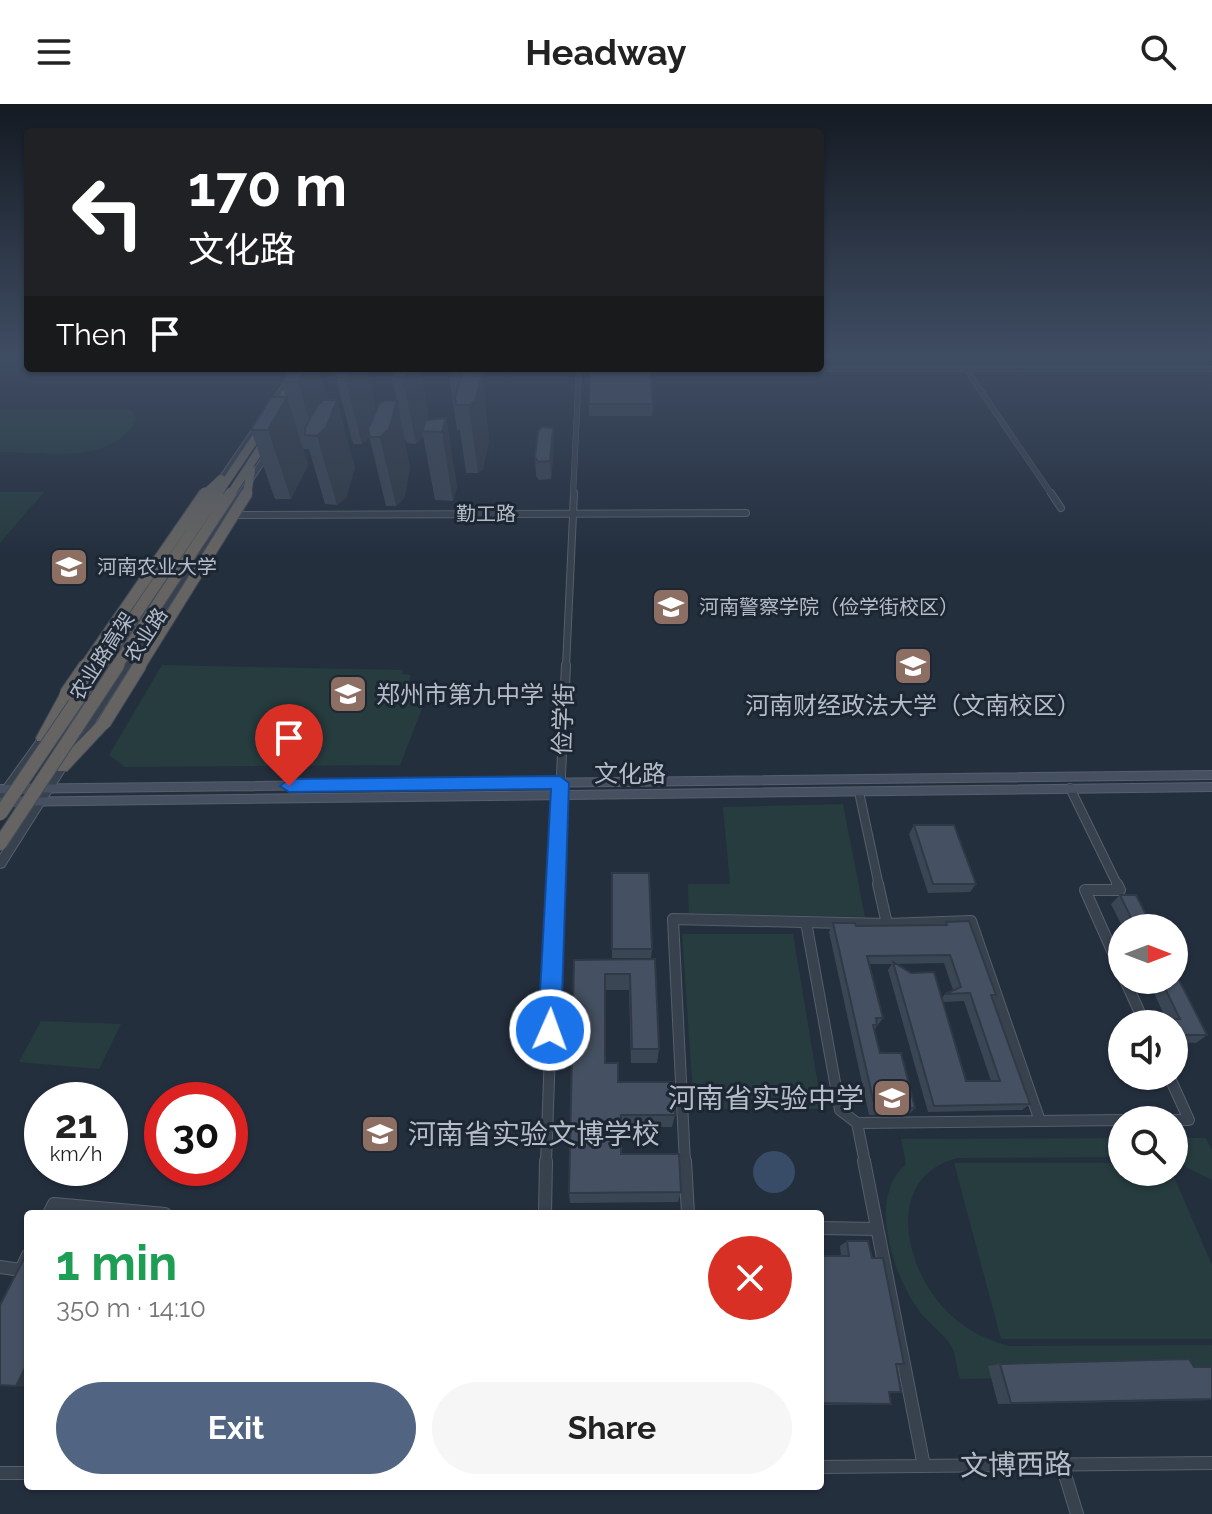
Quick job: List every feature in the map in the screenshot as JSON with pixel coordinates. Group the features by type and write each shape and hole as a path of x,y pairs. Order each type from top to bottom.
{"highway":[{"name":"农业路高架","path":"0,814 264,424"},
{"name":"农业路高架","path":"0,844 277,424"},
{"path":"62,767 104,723 247,495 253,460"},
{"path":"42,738 66,694 205,493 234,469"}],"main road":[{"name":"文化路","path":"2,795 40,801 1212,775"},
{"name":"文化路","path":"2,795 48,789 859,792 1212,787"}],"street":[{"name":"农业路","path":"2,795 261,424"},
{"name":"俭学街","path":"545,1210 547,1089 576,424"},
{"path":"1005,424 1061,508"},
{"name":"农业路","path":"0,864 282,430"},
{"name":"勤工路","path":"226,515 746,513"},
{"path":"1070,788 1120,890 1085,890 1108,942"},
{"path":"859,792 887,924"},
{"path":"688,1210 673,919 887,924 971,921 1040,1121"},
{"path":"806,922 840,1110 857,1123 1108,1120"},
{"path":"857,1123 924,1466"},
{"path":"51,1210 54,1204 121,1210"},
{"path":"824,1228 877,1229"},
{"path":"0,1267 21,1270 24,1264"},
{"name":"文博西路","path":"824,1467 1212,1463"},
{"path":"1062,1465 1077,1514"},
{"path":"0,1473 24,1473"}],"green space":[{"path":"0,424 133,424 126,434 94,450 56,454 0,452"},
{"path":"0,492 44,492 0,543"},
{"path":"162,665 403,670 402,674 411,675 407,689 429,691 400,765 125,767 109,755"},
{"path":"843,804 865,917 689,913 688,884 730,884 723,807"},
{"path":"682,934 793,934 822,1109 694,1109"},
{"path":"41,1021 121,1024 99,1069 19,1062"},
{"path":"1108,1138 1108,1157 957,1158 934,1168 919,1183 911,1201 908,1222 917,1266 948,1313 990,1340 1009,1346 1212,1345 1212,1375 960,1379 953,1349 910,1297 888,1238 888,1196 894,1178 906,1164 901,1139"},
{"path":"1188,1138 1206,1138 1212,1150 1212,1180 1188,1168"},
{"path":"954,1163 1108,1163 1108,1186 1178,1186 1212,1265 1212,1339 1001,1339"}],"water":[{"path":"774,1151 789,1157 795,1172 789,1187 774,1193 759,1187 753,1172 759,1157"}],"building":[{"path":"255,424 272,424 268,430 251,430"},
{"path":"307,424 328,424 317,436 305,435"},
{"path":"370,424 390,424 380,437 370,437"},
{"path":"425,424 444,424 442,432 422,431"},
{"path":"542,427 553,428 550,461 538,462 535,457 538,431"},
{"path":"914,825 954,825 976,884 933,884"},
{"path":"612,873 649,873 652,949 612,949"},
{"path":"1120,895 1136,895 1146,914 1129,914"},
{"path":"969,921 996,995 991,995 1030,1104 934,1106 893,962 911,973 934,972 966,1081 1000,1081 970,993 945,994 961,987 950,955 867,956 883,1018 876,1018 877,1025 873,1025 880,1053 901,1053 915,1108 875,1108 833,923 855,923 856,926 947,925 946,922"},
{"path":"655,959 659,1049 632,1049 630,974 605,974 605,1063 618,1063 618,1082 673,1082 675,1115 621,1115 621,1154 679,1154 681,1192 569,1193 574,960"},
{"path":"1168,994 1186,994 1207,1035 1188,1035 1188,1010 1176,1010"},
{"path":"847,1241 868,1241 872,1258 883,1258 904,1364 896,1364 901,1392 889,1392 891,1404 824,1403 824,1256 849,1256"},
{"path":"24,1259 24,1370 16,1386 0,1385 0,1305"},
{"path":"1189,1359 1194,1367 1212,1367 1212,1399 1011,1403 1000,1364"}],"place":[{"name":"河南农业大学","path":"69,567"},
{"name":"河南警察学院（俭学街校区）","path":"671,607"},
{"name":"河南财经政法大学（文南校区）","path":"913,666"},
{"name":"郑州市第九中学","path":"348,694"},
{"name":"河南省实验中学","path":"892,1098"},
{"name":"河南省实验文博学校","path":"380,1134"}],"route":[{"path":"289,786 560,783 550,1030"}]}
